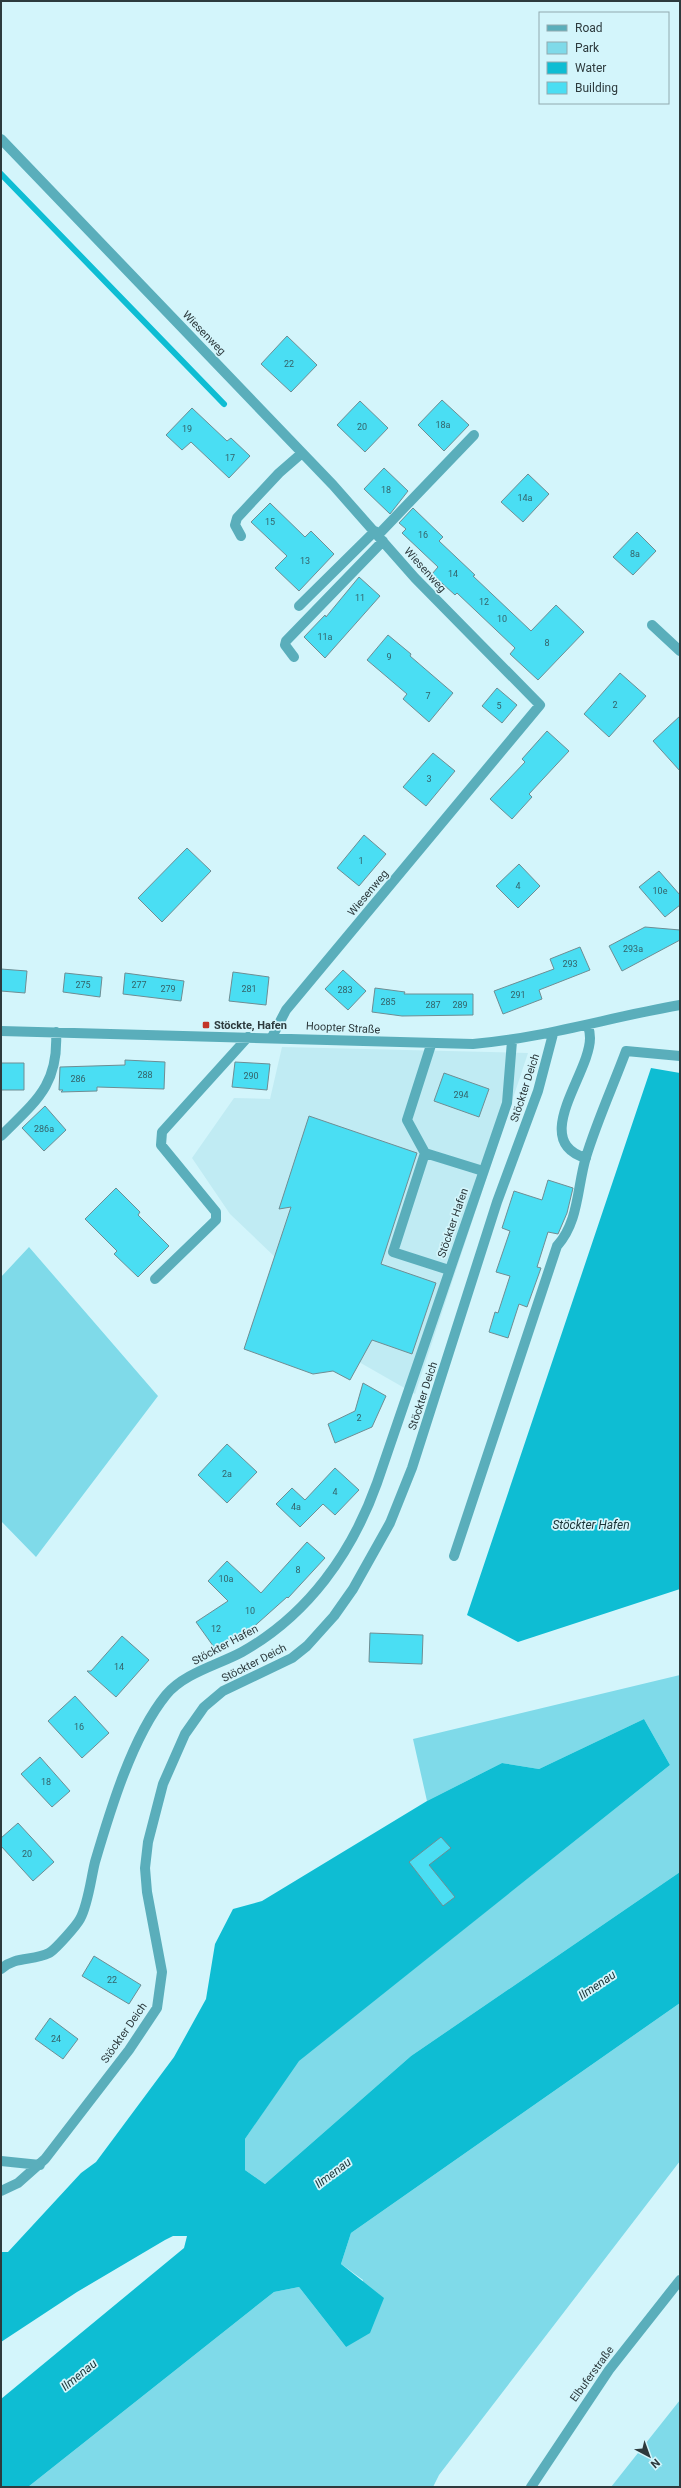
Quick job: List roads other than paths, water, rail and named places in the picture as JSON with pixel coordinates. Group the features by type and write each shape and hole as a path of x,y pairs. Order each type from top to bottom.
{"street":[{"name":"Wiesenweg","path":"1,139 302,453 379,536 415,578 540,705 286,1010 272,1037"},
{"path":"294,657 285,645 286,641 379,536 474,435"},
{"path":"241,536 235,524 237,518 279,473 302,453"},
{"path":"299,606 379,536"},
{"path":"652,625 680,651"},
{"name":"Hoopter Straße","path":"1,1031 272,1037 432,1044 512,1041 553,1034 680,1005"},
{"path":"586,1158 575,1155 567,1148 560,1132 562,1120 587,1050 590,1038 588,1026"},
{"path":"1,1136 32,1105 48,1085 57,1055 56,1032"},
{"name":"Stöckter Deich","path":"1,2191 18,2183 40,2165 129,2050 157,2008 162,1972 147,1892 145,1868 150,1835 161,1790 185,1734 204,1707 223,1692 292,1658 307,1646 334,1616 353,1589 390,1523 412,1468 497,1202 538,1091 553,1034"},
{"path":"155,1279 216,1220 216,1212 166,1153 160,1140 162,1132 248,1037"},
{"name":"Stöckter Hafen","path":"1,1969 9,1961 50,1952 80,1919 109,1818 134,1751 151,1717 167,1694 186,1679 242,1652 291,1617 328,1577 355,1536 377,1483 506,1103 512,1041"},
{"path":"432,1044 407,1120 425,1153 483,1171"},
{"path":"454,1556 557,1246 566,1236 580,1192 586,1158 626,1051 680,1056"},
{"path":"425,1153 393,1252 450,1270"},
{"path":"1,2161 40,2165"},
{"name":"Elbuferstraße","path":"531,2487 604,2376 680,2280"}],"water":[{"name":"Stöckter Hafen","path":"651,1068 680,1073 680,1589 518,1642 467,1615"},
{"name":"Ilmenau","path":"644,1719 670,1765 299,2061 245,2139 245,2170 265,2184 411,2056 680,1872 680,2003 351,2233 341,2264 384,2298 370,2333 346,2347 299,2287 274,2292 28,2487 1,2487 1,2399 184,2248 187,2236 173,2236 165,2240 77,2292 1,2342 1,2252 8,2252 81,2173 96,2162 174,2057 206,1999 215,1944 233,1909 262,1901 427,1801 502,1763 539,1769"}],"waterway":[{"path":"1,174 224,404"}],"place":[{"name":"Stöckte, Hafen","path":"206,1025"}]}
